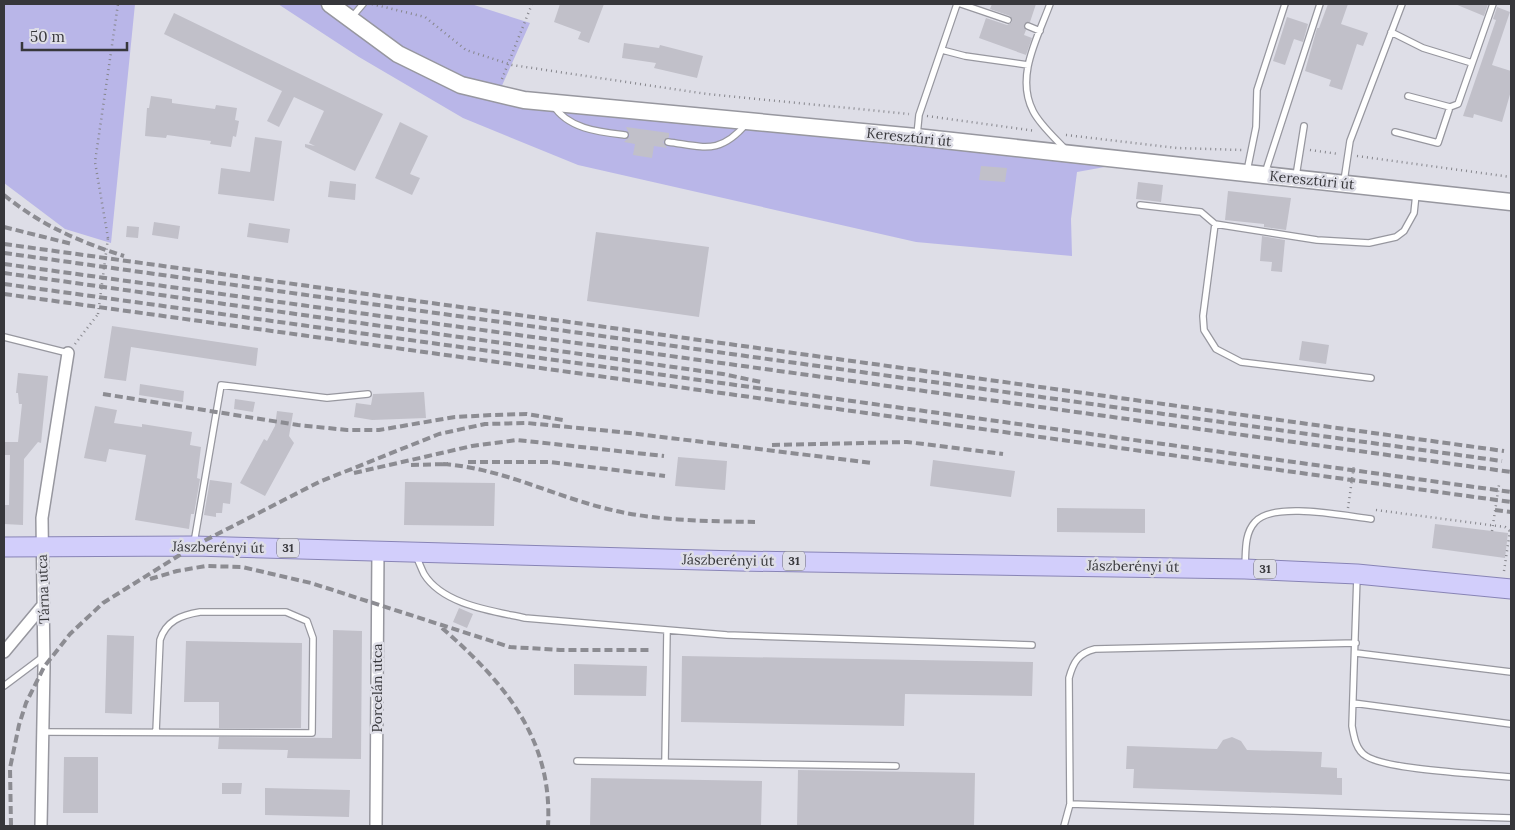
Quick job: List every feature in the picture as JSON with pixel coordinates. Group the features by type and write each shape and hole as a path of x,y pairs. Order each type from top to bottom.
{"main road":[{"name":"Keresztúri út","path":"330,4 398,54 461,85 524,100 916,138 1511,201"},
{"name":"Jászberényi út","path":"4,547 194,546 739,561 1245,568 1356,574 1511,590"}],"street":[{"name":"Tárna utca","path":"40,826 44,656 42,518 68,353"},
{"name":"Porcelán utca","path":"376,826 378,550"},
{"path":"4,652 44,604"}],"lane":[{"path":"350,19 363,4"},
{"path":"916,138 919,115 959,4 1008,20"},
{"path":"1050,4 1028,65 1026,88 1033,112 1069,154"},
{"path":"1247,173 1252,149 1257,90 1285,4"},
{"path":"1264,175 1320,4"},
{"path":"1344,183 1350,141 1402,4"},
{"path":"1408,96 1450,107 1458,104 1493,4"},
{"path":"1028,26 1040,31"},
{"path":"1391,32 1423,48 1472,63"},
{"path":"942,50 964,56 1028,65"},
{"path":"552,103 559,115 574,124 597,131 625,135"},
{"path":"1395,132 1438,142 1450,107"},
{"path":"668,142 718,147 735,137 748,121"},
{"path":"1296,178 1304,126"},
{"path":"1140,205 1201,212 1215,224 1317,240 1369,243 1396,237 1404,231 1414,214 1416,191"},
{"path":"1215,224 1203,316 1204,330 1216,348 1241,362 1371,378"},
{"path":"4,337 68,353"},
{"path":"194,546 222,385 327,398 368,394"},
{"path":"1245,568 1248,537 1252,526 1260,517 1292,511 1371,519"},
{"path":"415,552 424,575 440,591 469,603 525,618 727,635 1032,646"},
{"path":"1356,574 1354,738 1366,756 1393,764 1511,777"},
{"path":"42,732 312,734 313,638 307,621 286,612 200,612 173,620 166,626 160,640 156,732"},
{"path":"665,762 667,631"},
{"path":"1064,826 1070,804 1069,678 1075,661 1080,655 1094,649 1356,643"},
{"path":"1356,653 1511,672"},
{"path":"4,686 44,656"},
{"path":"1353,703 1511,724"},
{"path":"577,761 896,766"},
{"path":"1070,804 1511,818"}],"path":[{"path":"68,353 98,314 108,238 96,162 118,4"},
{"path":"372,4 425,17 466,50 512,64 707,94 919,115 1177,148 1252,149"},
{"path":"496,94 532,4"},
{"path":"1299,149 1511,177"},
{"path":"1347,516 1354,465"},
{"path":"1492,531 1499,485"},
{"path":"1371,519 1374,510 1505,527 1511,532 1504,571"}],"shaded area":[{"path":"4,4 135,4 111,243 65,229 4,183"},
{"path":"278,4 471,4 530,23 500,90 1116,165 1077,172 1071,219 1072,256 916,242 578,165 463,118 359,57"}],"building":[{"path":"560,4 604,4 589,43 578,39 581,32 554,22"},
{"path":"992,4 1036,4 1030,22 1024,25 1026,30 1024,35 1032,38 1026,55 979,38 986,18 1007,25 1012,22 1010,16 990,9"},
{"path":"1328,4 1348,4 1341,24 1368,33 1363,46 1357,44 1342,90 1329,86 1331,80 1305,71 1317,28 1319,28"},
{"path":"1455,4 1488,4 1484,16"},
{"path":"1497,7 1510,12 1492,65 1511,71 1511,91 1502,122 1474,114 1473,118 1463,116 1496,20 1493,19"},
{"path":"174,13 383,114 355,171 305,147 305,144 315,146 309,143 324,111 294,97 279,127 267,121 282,91 164,34"},
{"path":"1287,17 1308,24 1303,42 1294,39 1285,65 1273,61"},
{"path":"624,43 659,48 660,45 703,56 697,78 654,68 656,63 622,58"},
{"path":"151,96 172,99 172,103 215,109 216,105 237,108 235,120 239,121 236,137 233,136 231,147 210,144 211,141 167,135 166,138 145,136 147,108 149,108"},
{"path":"400,122 428,136 410,174 420,178 412,195 375,178"},
{"path":"626,127 669,133 669,137 663,142 667,148 654,146 652,158 633,155 635,144 624,142 630,136"},
{"path":"255,137 282,141 274,201 218,194 221,168 250,172"},
{"path":"981,166 1007,168 1005,182 979,180"},
{"path":"330,181 356,184 355,200 328,197"},
{"path":"1138,182 1163,185 1161,202 1136,199"},
{"path":"1228,191 1291,198 1286,230 1264,227 1264,224 1225,220"},
{"path":"154,222 180,226 178,239 152,235"},
{"path":"249,223 290,229 288,243 247,237"},
{"path":"127,226 139,227 138,238 126,237"},
{"path":"596,232 709,247 699,317 587,301"},
{"path":"1262,236 1285,240 1282,272 1271,271 1272,262 1260,261"},
{"path":"112,326 258,348 256,366 131,347 126,381 104,378"},
{"path":"1302,341 1329,345 1326,364 1299,360"},
{"path":"18,373 48,376 41,443 38,442 24,459 23,525 4,524 4,505 9,505 10,455 4,455 4,442 18,442 22,404 19,404 18,393 16,393"},
{"path":"140,384 184,391 183,402 139,395"},
{"path":"424,392 426,418 372,420 354,417 356,403 371,405 373,394"},
{"path":"235,399 255,402 253,412 234,409"},
{"path":"95,406 117,410 114,423 142,427 142,424 192,432 190,445 201,447 197,478 200,479 194,514 191,514 189,529 135,520 146,455 109,449 106,462 84,458"},
{"path":"277,411 293,413 289,436 294,443 265,496 240,483 264,439 267,441 275,426"},
{"path":"678,457 727,461 725,490 675,486"},
{"path":"933,460 1015,471 1011,497 930,486"},
{"path":"210,480 232,483 230,504 223,503 222,513 216,513 216,517 204,515"},
{"path":"405,482 495,483 494,526 404,525"},
{"path":"1057,508 1145,509 1145,533 1057,532"},
{"path":"1435,524 1508,533 1505,558 1432,548"},
{"path":"459,608 473,614 467,628 453,622"},
{"path":"333,630 362,631 361,759 287,758 288,750 218,749 219,737 332,738"},
{"path":"107,635 134,636 132,714 105,713"},
{"path":"186,641 302,643 301,728 219,728 219,702 184,702"},
{"path":"682,656 1033,662 1032,696 905,694 904,726 681,722"},
{"path":"574,664 647,666 646,696 574,695"},
{"path":"1232,737 1241,741 1247,750 1322,752 1321,767 1337,768 1337,778 1342,778 1342,795 1133,788 1134,769 1126,769 1127,746 1217,749 1223,740"},
{"path":"64,757 98,757 98,813 63,813"},
{"path":"798,770 975,773 974,826 797,826"},
{"path":"591,778 762,781 761,826 590,826"},
{"path":"222,783 242,783 241,794 222,794"},
{"path":"265,788 350,790 349,817 265,815"}],"railway":[{"path":"4,195 32,216 61,232 124,256"},
{"path":"4,227 72,244"},
{"path":"4,244 1504,451"},
{"path":"4,253 1502,461"},
{"path":"4,264 1511,472"},
{"path":"4,273 723,374 761,382"},
{"path":"4,284 1511,492"},
{"path":"4,294 1511,502"},
{"path":"103,394 298,425 347,430 379,430 455,417 493,415 527,414 563,420"},
{"path":"11,826 10,768 19,725 26,703 44,667 70,634 103,603 194,546 319,482 439,434 485,424 527,423 630,433 872,463"},
{"path":"354,473 472,446 517,440 664,456"},
{"path":"772,445 907,442 1003,454"},
{"path":"468,462 549,462 665,476"},
{"path":"443,464 484,470 619,512 658,518 755,522"},
{"path":"411,465 448,464"},
{"path":"1495,510 1511,512"},
{"path":"150,579 177,571 206,566 242,567 311,583 510,647 560,650 650,650"},
{"path":"442,628 465,648 504,691 533,739 542,766 547,795 548,826"}]}
